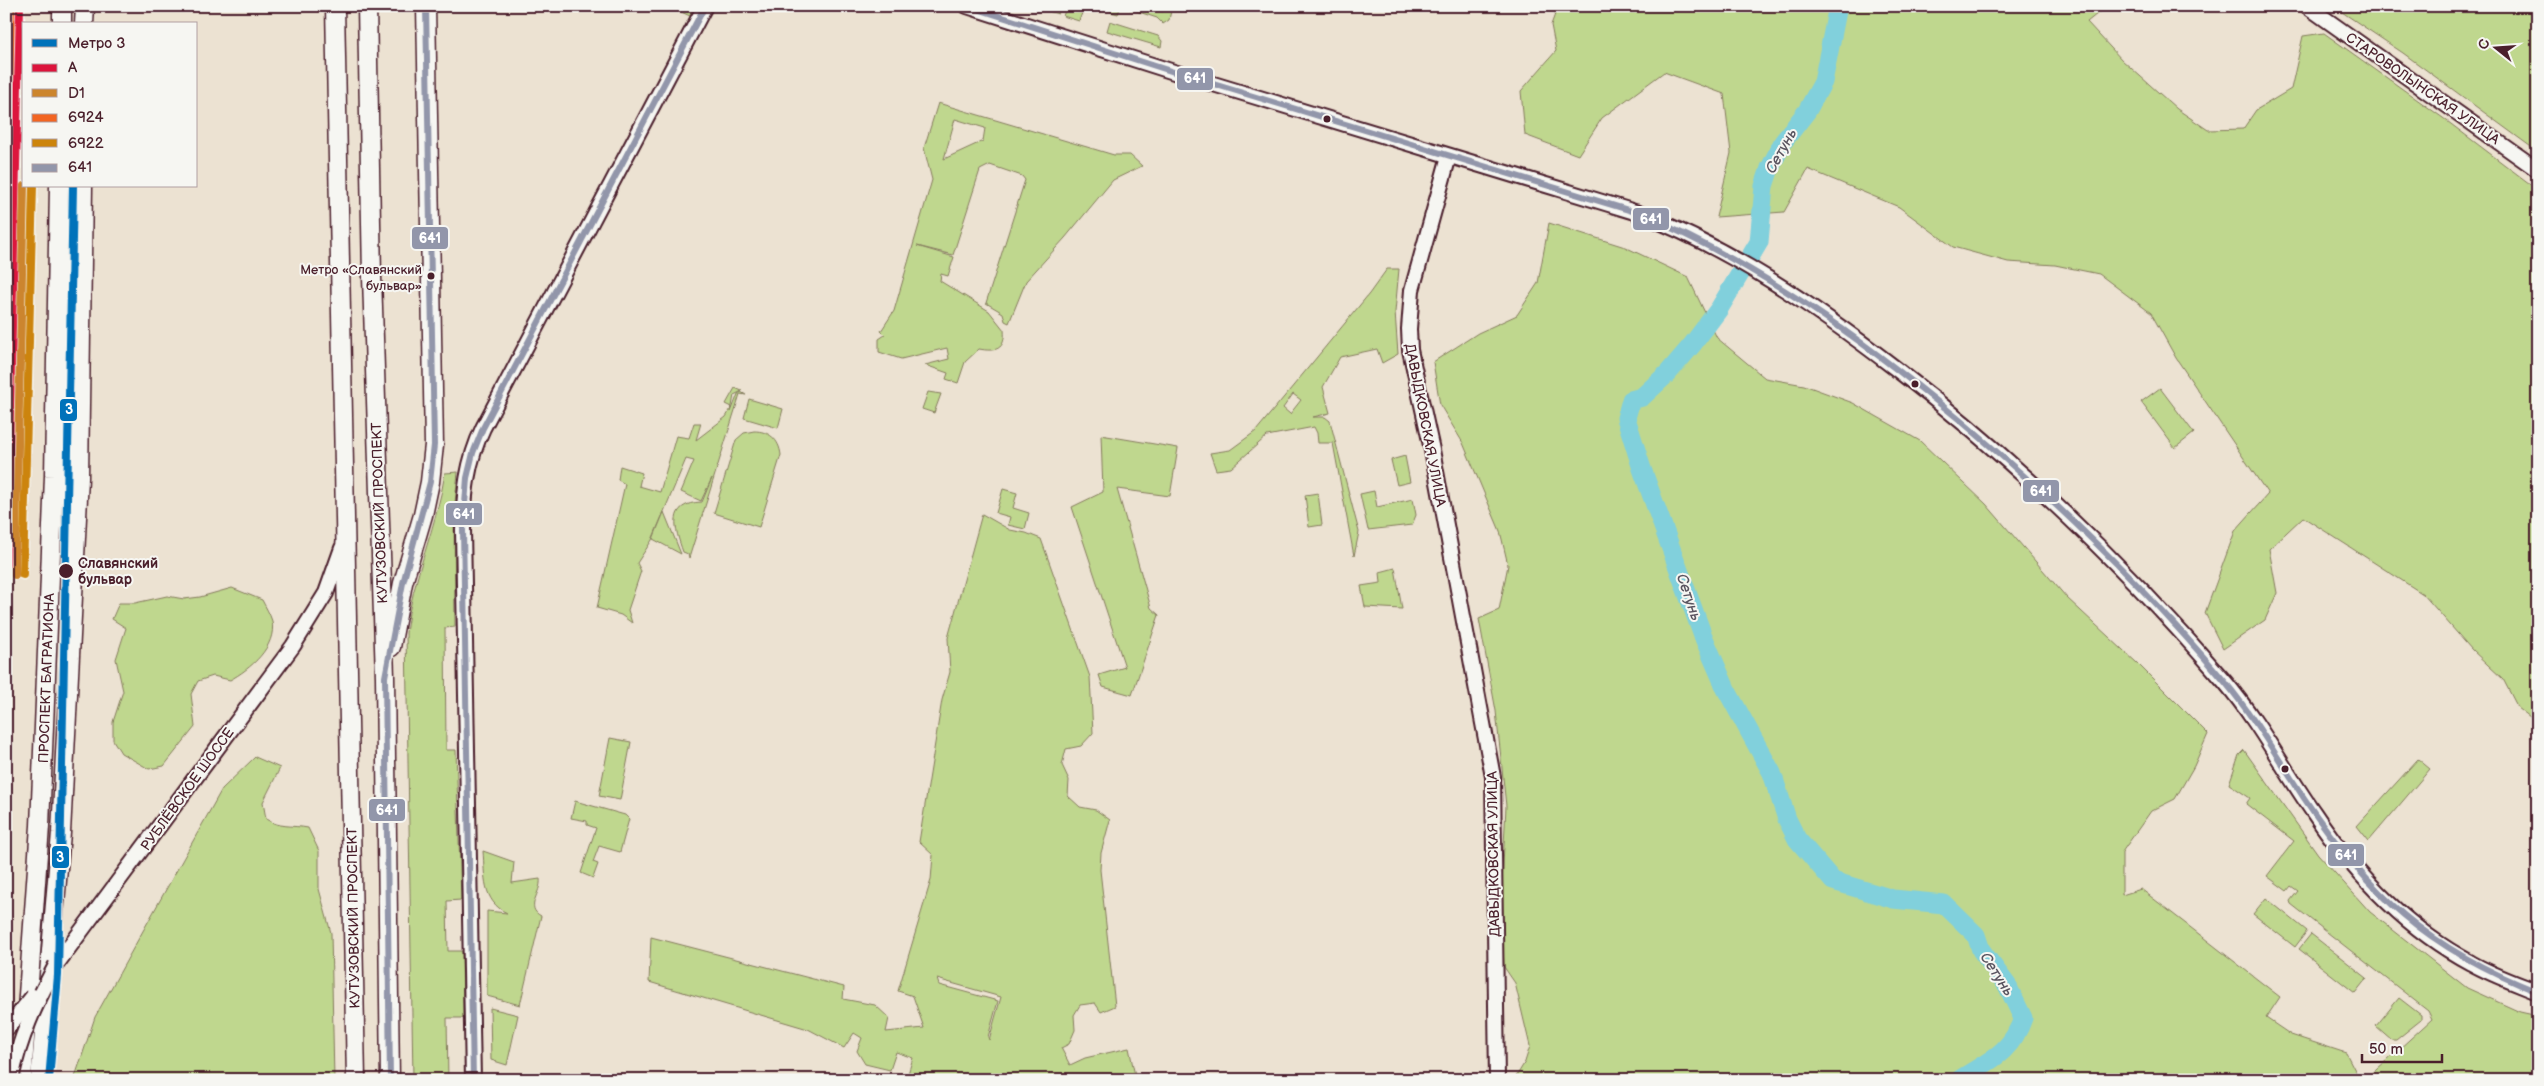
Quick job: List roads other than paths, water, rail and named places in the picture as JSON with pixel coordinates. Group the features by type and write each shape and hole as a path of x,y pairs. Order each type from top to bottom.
{"main road":[{"path":"62,6 62,22"},
{"path":"84,6 84,22"},
{"name":"КУТУЗОВСКИЙ ПРОСПЕКТ","path":"335,6 356,1080"},
{"name":"КУТУЗОВСКИЙ ПРОСПЕКТ","path":"367,6 372,268 385,676 390,1080"},
{"path":"385,676 403,583 423,515 430,482 434,445 426,6"},
{"name":"ПРОСПЕКТ БАГРАТИОНА","path":"22,1080 40,826 54,476 59,188"},
{"name":"ПРОСПЕКТ БАГРАТИОНА","path":"40,1080 61,833 79,478 82,188"}],"street":[{"path":"473,1080 463,539 465,482 475,444 483,428 705,6"},
{"path":"967,6 1177,73 1635,212 1686,233 1773,280 1830,318 1952,412 2042,491 2110,556 2227,684 2330,836 2370,883 2406,918 2433,940 2469,962 2538,992"},
{"name":"СТАРОВОЛЫНСКАЯ УЛИЦА","path":"2307,6 2538,170"},
{"name":"ДАВЫДКОВСКАЯ УЛИЦА","path":"1449,156 1412,290 1409,329 1410,350 1432,450 1493,777 1497,1080"},
{"name":"РУБЛЁВСКОЕ ШОССЕ","path":"6,1030 93,917 309,621 326,593 336,570 345,535"},
{"path":"11,1080 16,1050 28,1020 56,966"}],"waterway":[{"name":"Сетунь","path":"1838,6 1823,82 1807,111 1783,142 1770,168 1764,186 1759,242 1719,309 1692,345 1668,373 1642,397 1631,400 1626,418 1642,469 1703,636 1726,689 1772,773 1787,819 1797,839 1833,881 1893,899 1944,904 1976,935 1981,950 2007,985 2023,1018 2018,1030 2005,1048 1989,1062 1959,1080"}],"metro line":[{"name":"3","path":"49,1080 58,975 73,188"}],"place":[{"name":"Метро «Славянский бульвар»","path":"431,276"},
{"name":"Славянский бульвар","path":"66,571"}]}
